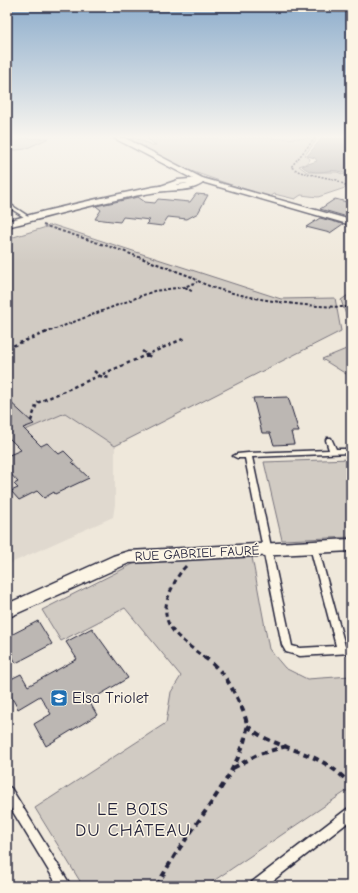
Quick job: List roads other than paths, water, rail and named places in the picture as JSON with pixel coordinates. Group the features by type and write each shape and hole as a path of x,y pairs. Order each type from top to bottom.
{"street":[{"path":"156,189 173,180"},
{"path":"190,187 202,180"},
{"path":"7,224 67,208 156,189 178,182 202,180 351,223"},
{"path":"156,189 190,187 240,192"},
{"name":"RUE GABRIEL FAURÉ","path":"7,612 118,560 140,556 351,545"}],"lane":[{"path":"7,204 29,218"},
{"path":"329,440 333,452"},
{"path":"237,456 351,451"},
{"path":"248,455 285,641 289,649 300,652 346,650 314,547"},
{"path":"7,792 65,886"},
{"path":"256,886 351,813"}],"place":[{"name":"Elsa Triolet","path":"59,698"}],"district":[{"name":"LE BOIS DU CHÂTEAU","path":"133,819"}]}
